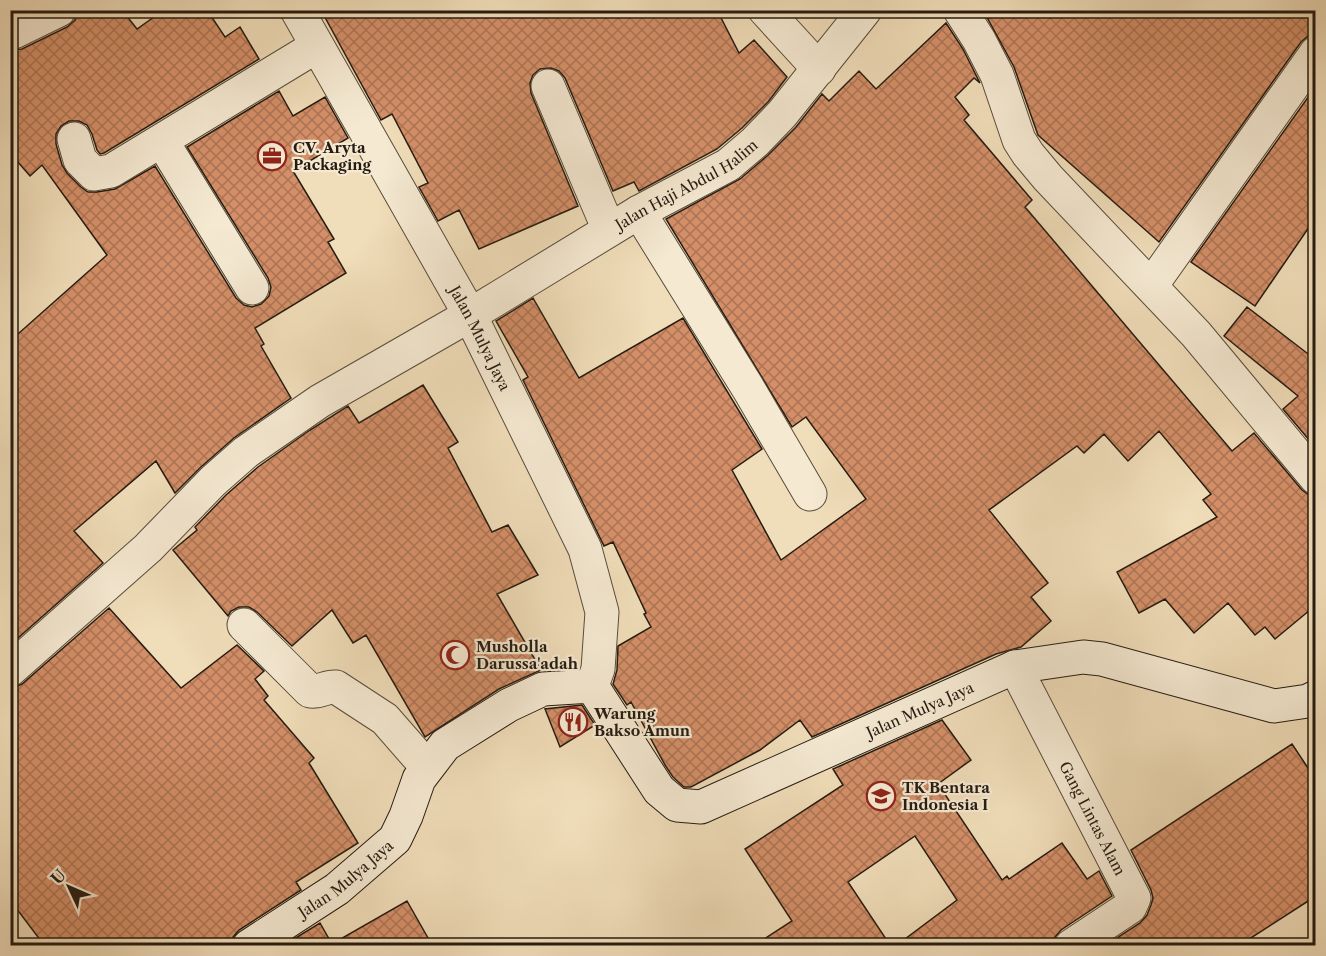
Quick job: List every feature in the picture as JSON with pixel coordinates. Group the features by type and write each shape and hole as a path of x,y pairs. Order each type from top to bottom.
{"street":[{"path":"10,28 14,32 59,10"},
{"name":"Jalan Mulya Jaya","path":"297,10 470,315 585,549 602,612 598,669 592,686"},
{"path":"765,10 819,69"},
{"name":"Jalan Haji Abdul Halim","path":"10,670 148,548 213,481 246,452 320,401 470,315 639,212 728,165 756,142 819,69 865,10"},
{"path":"960,10 997,75 1019,140 1028,154 1208,347 1316,477"},
{"path":"74,139 80,160 94,174 111,171 317,46"},
{"path":"1151,286 1316,53"},
{"path":"548,86 609,230"},
{"path":"162,141 252,288"},
{"path":"639,212 748,388 810,494"},
{"path":"244,625 310,691 315,692 330,686 336,687 385,720 427,767"},
{"name":"Jalan Mulya Jaya","path":"592,686 658,790 677,805 700,807 1015,667 1083,657 1102,659 1274,706 1308,701 1316,697"},
{"name":"Gang Lintas Alam","path":"1015,667 1134,898 1130,907 1071,945"},
{"name":"Jalan Mulya Jaya","path":"249,945 337,889 395,839 419,779 445,745 508,705 543,689 592,686"}],"building":[{"path":"78,10 122,10 137,29 164,10 207,10 225,37 240,27 259,59 104,153 100,154 97,150 87,125 79,121 69,121 61,126 56,134 56,144 62,165 81,187 88,192 115,189 155,166 236,298 244,305 252,307 261,304 269,296 271,287 268,278 187,147 279,91 293,116 325,97 348,138 293,171 334,239 328,242 346,273 255,328 264,344 261,346 291,398 234,438 175,493 156,461 74,531 103,563 10,645 10,341 107,255 42,165 30,176 10,153 10,50 22,49 67,27 75,20"},
{"path":"321,10 717,10 739,53 754,40 787,77 768,102 717,149 639,191 634,182 613,191 565,78 559,71 551,68 540,69 533,75 530,83 531,93 578,206 479,249 459,210 438,221 419,187 428,183 392,114 381,120"},
{"path":"983,10 1316,10 1316,35 1308,36 1301,42 1159,242 1038,135 1014,67"},
{"path":"946,23 963,49 980,83 974,78 955,97 969,115 964,120 1032,200 1025,207 1232,451 1254,433 1302,490 1309,495 1316,496 1316,605 1275,639 1265,627 1255,635 1228,603 1194,633 1165,599 1139,613 1117,572 1217,517 1203,500 1211,494 1159,431 1128,461 1104,434 1084,453 1077,446 989,510 1048,583 1031,597 1051,621 1021,647 996,654 812,737 800,720 760,750 691,787 684,787 665,765 631,702 627,705 613,684 617,670 618,646 651,627 644,614 646,613 613,542 604,546 523,380 528,377 496,321 533,298 579,378 683,318 762,449 732,470 781,560 866,499 806,417 792,427 666,219 740,179 796,127 822,94 829,101 859,71 876,89"},
{"path":"1316,86 1316,217 1255,306 1191,262"},
{"path":"1247,307 1316,360 1316,448 1283,409 1298,396 1224,336"},
{"path":"423,385 458,442 448,448 492,532 508,525 538,575 497,594 541,670 499,689 425,737 366,635 353,643 332,610 292,646 249,607 239,607 231,611 228,616 173,550 197,530 195,527 226,495 258,467 310,430 348,406 359,423"},
{"path":"109,608 181,688 237,645 264,671 255,679 268,696 264,700 314,758 309,763 358,843 296,882 301,890 239,930 233,937 231,945 44,945 10,900 10,689 22,684"},
{"name":"Warung Bakso Amun","path":"582,705 595,725 560,747 545,709"},
{"path":"942,720 971,760 938,784 1002,880 1007,876 1009,879 1062,843 1087,879 1099,871 1112,896 1061,930 1055,937 1053,945 897,945 957,900 915,836 848,882 890,945 755,945 792,921 745,849 843,785 833,769"},
{"path":"1292,744 1316,780 1316,896 1240,945 1106,945 1140,923 1147,915 1153,898 1131,850"},
{"path":"407,901 432,945 284,945 320,923 332,944"}],"place":[{"name":"CV. Aryta Packaging","path":"272,156"},
{"name":"Musholla Darussa'adah","path":"455,655"},
{"name":"Warung Bakso Amun","path":"573,722"},
{"name":"TK Bentara Indonesia I","path":"881,796"}]}
